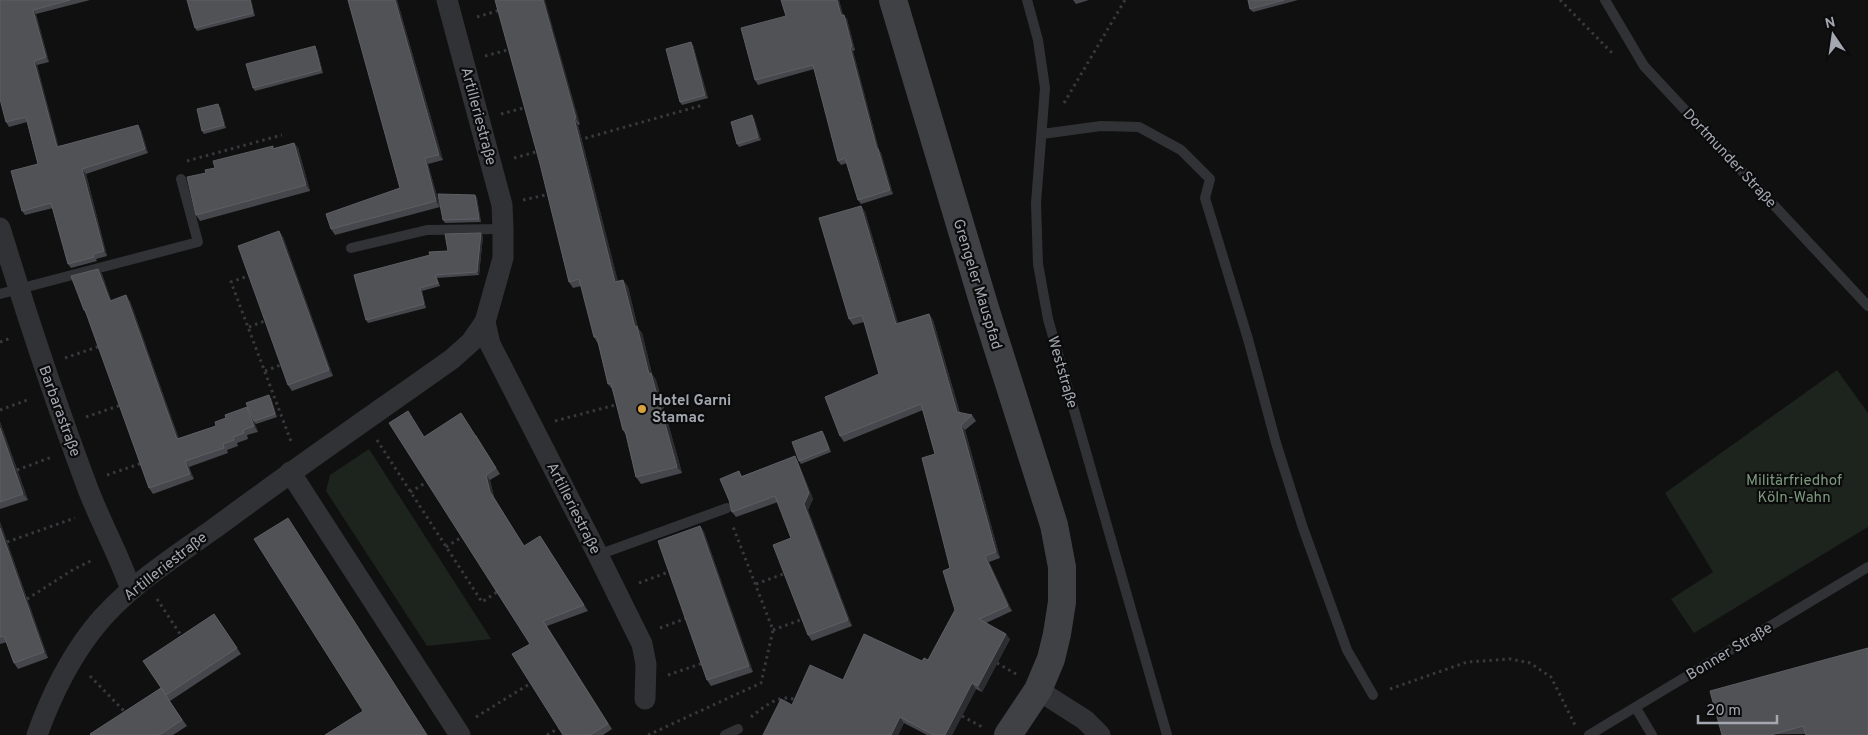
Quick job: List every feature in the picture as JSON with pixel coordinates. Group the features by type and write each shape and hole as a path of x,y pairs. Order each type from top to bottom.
{"main road":[{"name":"Grengeler Mauspfad","path":"893,0 985,308 1054,525 1062,567 1062,602 1058,634 1050,659 1030,684 999,733"}],"street":[{"name":"Artilleriestraße","path":"37,735 52,695 73,658 94,627 138,585 295,469 452,359 471,342 485,322 503,258 502,205 447,0"},
{"name":"Barbarastraße","path":"0,228 9,291 43,365 96,511 115,549 138,585"},
{"name":"Artilleriestraße","path":"485,322 490,344 642,644 646,664 645,691"},
{"path":"295,469 458,732"},
{"path":"1030,684 1085,720 1100,735"}],"lane":[{"name":"Weststraße","path":"1027,0 1038,40 1045,88 1036,203 1038,264 1048,319 1167,735"},
{"name":"Dortmunder Straße","path":"1605,0 1644,66 1868,306"},
{"path":"1042,134 1101,126 1139,127 1181,150 1210,179 1205,198 1248,339 1276,443 1303,528 1346,650 1373,695"},
{"path":"9,291 198,242 182,179"},
{"path":"351,248 427,230 503,229"},
{"path":"598,555 726,508"},
{"name":"Bonner Straße","path":"1589,735 1868,567"},
{"path":"1636,708 1652,735"},
{"path":"725,735 738,729"}],"path":[{"path":"1062,131 1064,102 1125,0"},
{"path":"1560,0 1619,60 1633,47"},
{"path":"576,140 703,104"},
{"path":"182,179 178,163 282,135"},
{"path":"492,165 548,148"},
{"path":"251,275 231,282 265,371 295,469"},
{"path":"249,327 267,320"},
{"path":"43,365 100,346"},
{"path":"265,371 283,364"},
{"path":"0,410 53,391"},
{"path":"533,427 619,404"},
{"path":"64,424 121,405"},
{"path":"364,421 482,602 497,592"},
{"path":"17,470 73,450"},
{"path":"85,483 142,463"},
{"path":"410,492 427,482"},
{"path":"648,735 760,683 773,630 726,508"},
{"path":"7,542 96,511"},
{"path":"446,547 462,537"},
{"path":"27,599 74,569 115,549"},
{"path":"616,591 671,571"},
{"path":"756,584 786,573"},
{"path":"138,585 186,642"},
{"path":"773,630 803,618"},
{"path":"73,658 130,717"},
{"path":"1373,695 1467,662 1510,659 1530,663 1551,677 1574,723"},
{"path":"645,691 703,663"},
{"path":"997,664 1030,684"},
{"path":"458,732 531,683"},
{"path":"738,729 765,706 781,698 790,698 798,701"},
{"path":"962,716 999,733"},
{"path":"547,735 559,728"}],"green space":[{"name":"Militärfriedhof Köln-Wahn","path":"1837,370 1868,413 1868,527 1694,633 1671,599 1713,572 1665,493"},
{"path":"369,449 491,639 427,646 326,491 330,475"}],"building":[{"path":"0,0 70,0 33,10 46,57 34,61 57,147 138,125 145,149 82,169 104,251 93,254 94,257 68,264 51,203 22,211 11,171 38,164 26,117 6,122 0,99"},
{"path":"187,0 250,0 253,13 195,28"},
{"path":"348,0 395,0 439,155 425,158 436,201 331,229 326,214 400,188"},
{"path":"495,0 543,0 576,118 574,118 615,282 623,280 635,327 637,326 649,374 651,373 677,467 636,477 625,430 623,430 611,383 608,384 597,337 594,337 579,279 569,282 540,164"},
{"path":"781,0 837,0 841,15 844,15 852,46 850,47 890,190 858,200 845,158 838,161 813,65 755,80 741,28 786,16"},
{"path":"1248,0 1284,0 1250,9"},
{"path":"691,42 705,95 680,102 666,49"},
{"path":"315,46 321,70 253,88 246,64"},
{"path":"218,104 224,125 202,131 197,109"},
{"path":"752,115 758,137 737,144 731,122"},
{"path":"294,143 306,185 196,215 187,177 206,173 205,170 215,168 213,161 273,146 273,149"},
{"path":"438,194 475,195 479,219 443,220"},
{"path":"861,206 896,324 929,314 957,412 972,415 961,425 996,552 985,556 1008,606 979,619 1006,634 978,686 972,683 945,735 934,735 900,717 891,735 763,735 781,699 792,705 810,665 843,680 864,634 922,661 924,658 928,660 955,610 943,571 950,568 922,458 935,454 921,404 840,436 825,397 879,374 862,315 849,319 819,218"},
{"path":"279,231 329,370 288,385 238,246"},
{"path":"481,233 477,272 435,275 438,283 420,288 424,304 366,320 354,275 430,255 429,252 448,251 445,234"},
{"path":"98,269 110,301 126,295 177,439 216,426 215,422 226,418 225,415 247,407 254,426 243,430 244,433 233,437 234,440 223,444 224,448 185,461 190,474 149,488 71,276"},
{"path":"269,395 275,414 254,421 246,403"},
{"path":"408,411 424,437 461,413 496,468 486,475 490,492 524,546 540,536 584,605 543,621 608,724 590,735 563,735 512,654 530,644 389,423"},
{"path":"0,428 23,494 0,502"},
{"path":"822,431 829,449 799,461 792,442"},
{"path":"795,456 809,493 804,504 848,620 808,635 773,545 791,538 775,496 732,512 720,479 739,471 741,477"},
{"path":"288,518 427,735 325,735 363,711 254,539"},
{"path":"700,526 749,666 707,680 658,541"},
{"path":"0,528 44,652 14,663 4,636 0,637"},
{"path":"214,614 237,648 166,695 143,661"},
{"path":"1868,648 1868,735 1806,735 1803,726 1771,735 1722,735 1710,691"},
{"path":"161,688 182,720 159,735 90,734"}],"place":[{"name":"Hotel Garni Stamac","path":"642,409"}]}
